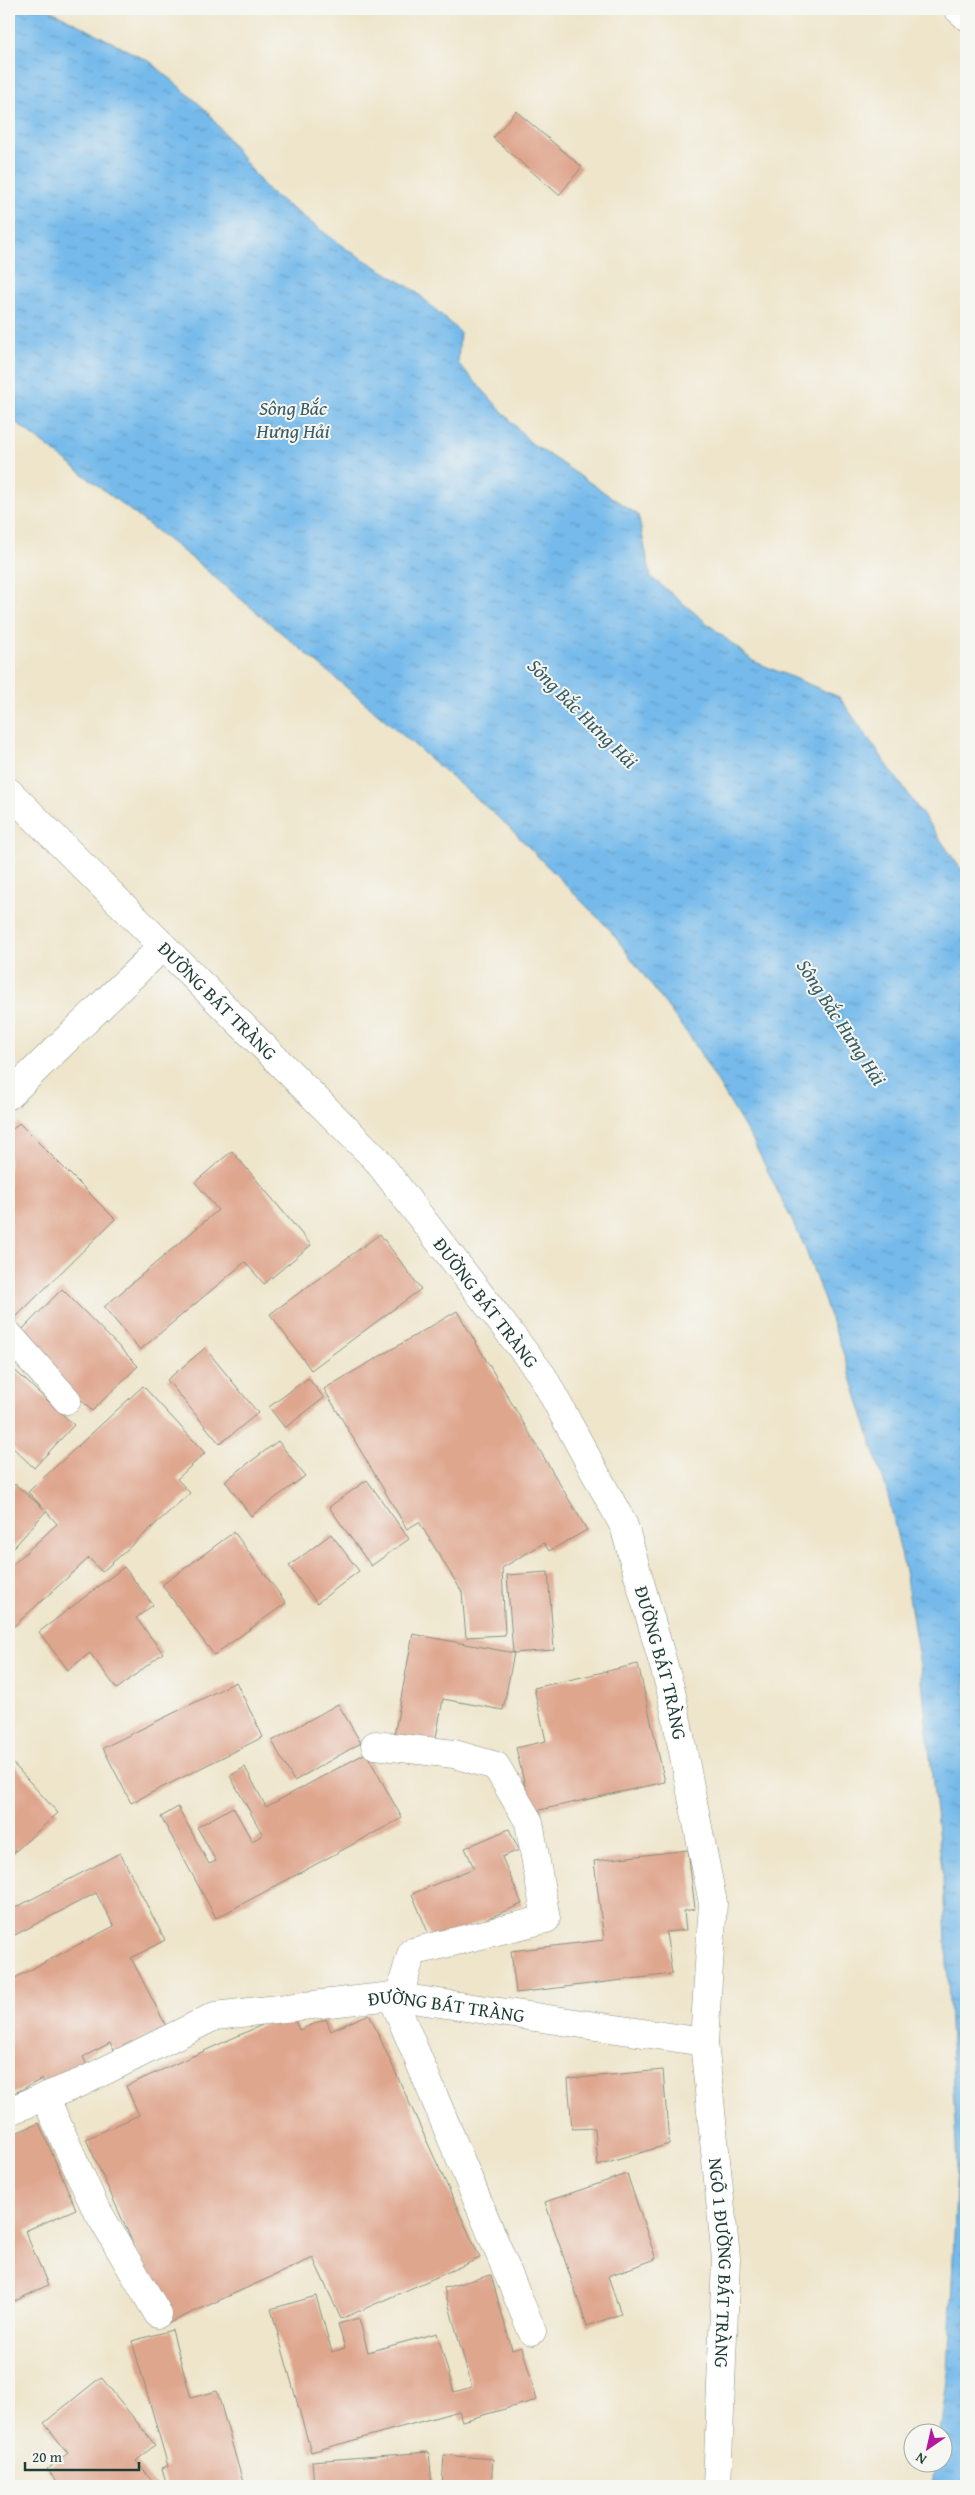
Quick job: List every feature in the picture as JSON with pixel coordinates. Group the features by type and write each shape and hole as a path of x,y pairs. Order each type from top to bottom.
{"street":[{"path":"958,9 966,16"},
{"name":"ĐƯỜNG BÁT TRÀNG","path":"9,792 376,1160 542,1375 624,1526 671,1691 713,1903 704,2042 396,1996 215,2016 82,2082 9,2111"},
{"path":"9,1095 163,946"},
{"path":"9,1335 68,1400"},
{"path":"375,1745 454,1754 496,1766 529,1822 546,1919 412,1952 396,1996 532,2331"},
{"name":"NGÕ 1 ĐƯỜNG BÁT TRÀNG","path":"704,2042 726,2260 717,2486"},
{"path":"45,2096 94,2205 158,2314"}],"water":[{"name":"Sông Bắc Hưng Hải","path":"9,9 48,9 152,63 206,110 267,190 345,248 414,290 460,332 458,363 531,443 638,515 651,577 753,661 839,697 966,876 966,2486 932,2486 934,2472 952,2472 952,2422 941,2422 948,2373 957,2167 943,1879 921,1672 905,1571 888,1495 844,1355 804,1245 754,1143 693,1041 610,930 507,825 376,712 193,559 9,417"}],"building":[{"path":"516,111 582,167 559,195 493,138"},
{"path":"19,1123 115,1219 9,1324 9,1133"},
{"path":"232,1151 311,1245 264,1284 245,1262 140,1350 104,1307 218,1210 195,1182"},
{"path":"380,1234 421,1289 311,1370 270,1314"},
{"path":"62,1289 138,1366 92,1411 17,1335"},
{"path":"457,1311 587,1530 549,1551 544,1543 502,1568 505,1635 466,1637 462,1592 419,1522 407,1529 324,1389"},
{"path":"205,1348 258,1413 220,1444 167,1380"},
{"path":"9,1365 74,1425 34,1468 9,1444"},
{"path":"308,1378 324,1398 285,1428 269,1407"},
{"path":"143,1386 205,1453 177,1479 190,1493 102,1572 89,1558 13,1627 9,1623 9,1568 57,1524 46,1511 9,1553 9,1492 15,1484 44,1509 28,1492"},
{"path":"278,1441 305,1476 251,1516 225,1481"},
{"path":"367,1480 409,1539 371,1566 329,1507"},
{"path":"234,1532 286,1603 214,1655 162,1585"},
{"path":"331,1534 359,1571 317,1603 289,1566"},
{"path":"124,1567 153,1605 136,1618 163,1653 117,1689 90,1653 68,1670 39,1632"},
{"path":"548,1572 554,1650 513,1653 507,1575"},
{"path":"413,1634 514,1653 503,1710 443,1699 435,1743 394,1736"},
{"path":"638,1664 665,1782 531,1812 516,1748 546,1741 534,1688"},
{"path":"236,1682 263,1737 131,1803 103,1748"},
{"path":"338,1704 361,1743 294,1781 272,1741"},
{"path":"366,1753 402,1818 216,1918 161,1817 178,1807 209,1864 216,1861 197,1827 233,1807 252,1841 263,1835 230,1776 245,1767 266,1807"},
{"path":"9,1759 58,1813 9,1857"},
{"path":"509,1829 519,1850 502,1857 522,1904 432,1942 412,1894 474,1868 465,1848"},
{"path":"688,1850 695,1909 684,1911 686,1930 666,1932 672,1974 516,1993 511,1951 604,1940 594,1861"},
{"path":"120,1853 165,1940 131,1958 167,2028 116,2054 110,2043 83,2057 89,2069 47,2090 42,2079 9,2096 9,1981 114,1926 96,1893 9,1938 9,1911"},
{"path":"291,2012 299,2030 326,2019 331,2031 369,2014 480,2258 341,2319 313,2258 169,2323 86,2139 139,2115 126,2086"},
{"path":"663,2070 669,2144 598,2166 595,2128 572,2129 568,2079"},
{"path":"39,2123 76,2209 25,2231 48,2285 9,2304 9,2136"},
{"path":"627,2174 656,2259 608,2276 621,2314 587,2326 545,2202"},
{"path":"491,2275 512,2350 522,2347 537,2400 462,2421 459,2411 311,2452 271,2309 316,2296 332,2352 345,2348 338,2324 359,2318 368,2352 437,2333 454,2392 472,2387 444,2288"},
{"path":"172,2330 191,2398 217,2391 244,2486 167,2486 162,2468 168,2466 132,2341"},
{"path":"101,2377 155,2445 136,2461 156,2486 61,2486 47,2469 68,2453 44,2423"},
{"path":"429,2452 432,2486 314,2486 312,2461"},
{"path":"444,2455 493,2459 491,2486 442,2486"}]}
